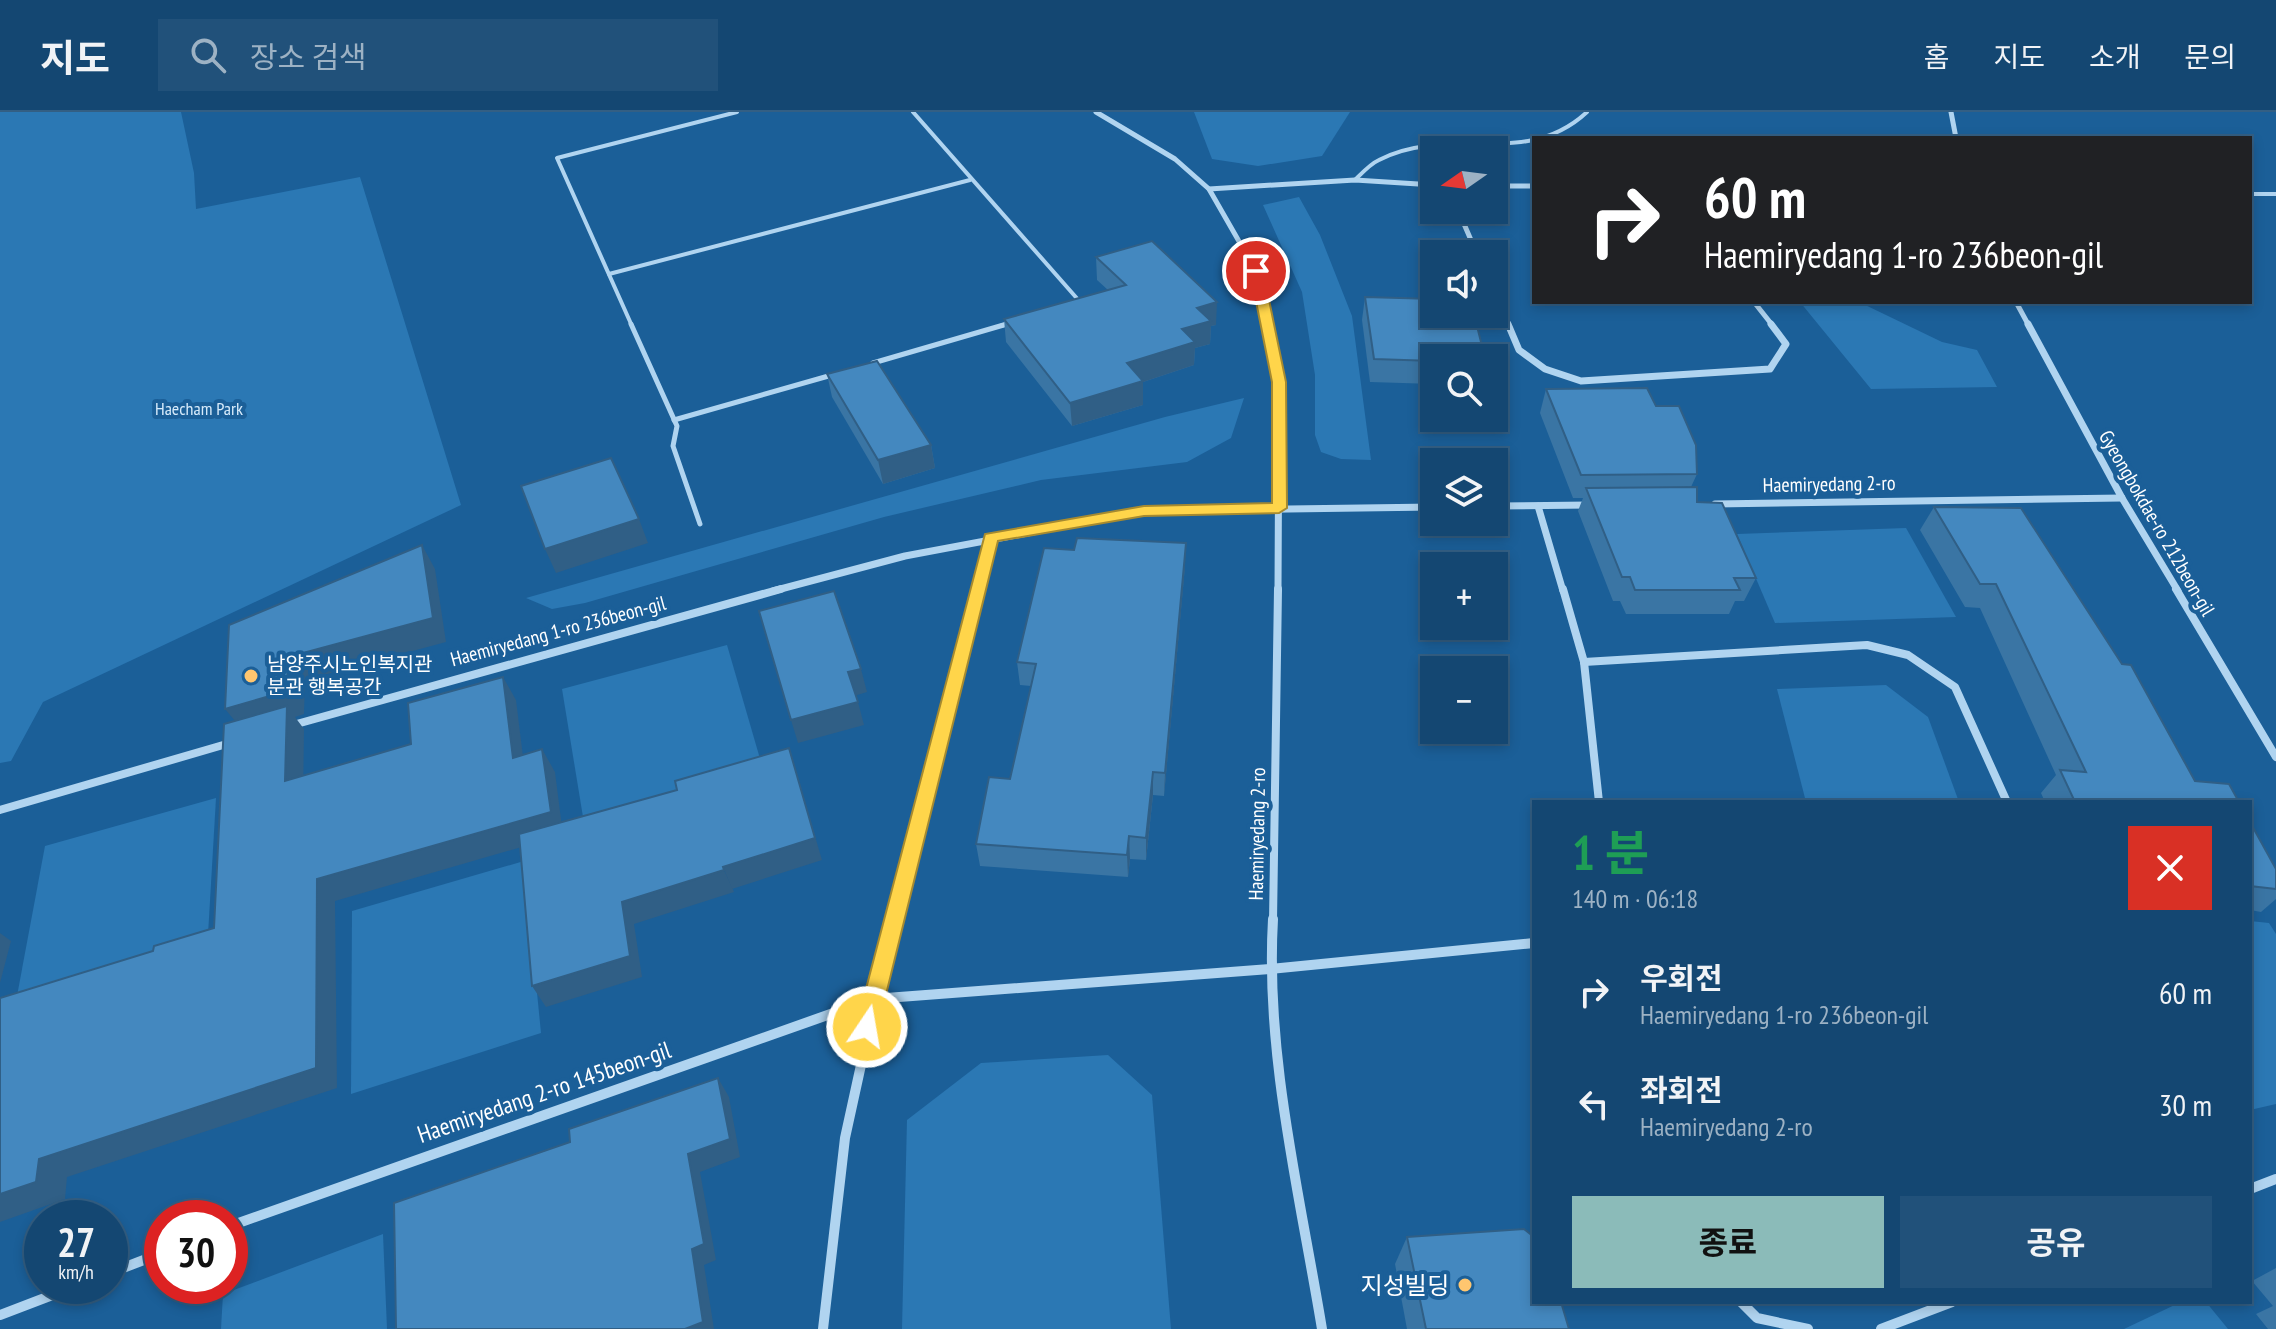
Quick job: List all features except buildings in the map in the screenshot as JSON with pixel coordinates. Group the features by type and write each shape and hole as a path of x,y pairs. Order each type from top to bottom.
{"street":[{"name":"Haemiryedang 2-ro","path":"1096,112 1175,159 1209,189 1256,271 1279,382 1276,868 1270,969 1286,1114 1322,1329"},
{"path":"1951,112 1956,136"},
{"path":"1209,189 1355,180 1420,184"},
{"path":"1508,186 1532,186"},
{"path":"1508,324 1519,350 1545,369 1581,381 1770,369 1786,344 1756,304"},
{"name":"Gyeongbokdae-ro 212beon-gil","path":"2017,304 2122,498 2276,757"},
{"name":"Haemiryedang 2-ro","path":"1711,504 2122,498"},
{"path":"1508,506 1601,505"},
{"path":"1538,506 1584,662 1599,800"},
{"path":"1279,508 1420,507"},
{"name":"Haemiryedang 1-ro 236beon-gil","path":"290,726 504,664 905,556 991,537 1144,511 1279,508"},
{"path":"823,1329 845,1138 873,999 991,537"},
{"path":"1584,662 1867,645 1908,655 1955,687 2006,800"},
{"path":"0,810 244,739"},
{"path":"1270,969 1532,943"},
{"name":"Haemiryedang 2-ro 145beon-gil","path":"248,1220 873,999 1270,969"},
{"path":"2252,1188 2276,1179"},
{"path":"0,1315 29,1304"},
{"path":"1743,1304 1757,1318 1808,1329"},
{"path":"1881,1329 1947,1304"}],"lane":[{"path":"700,524 673,446 677,426 557,158 737,112"},
{"path":"913,112 970,180 1083,303 1067,307"},
{"path":"1557,136 1579,126 1587,112"},
{"path":"1355,180 1364,164 1376,155 1411,140 1532,138"},
{"path":"609,274 970,180"},
{"path":"2252,194 2276,194"},
{"path":"871,364 1022,320"},
{"path":"674,420 840,372"}],"green space":[{"name":"Haecham Park","path":"0,112 181,112 194,173 196,209 360,177 461,505 43,702 11,761 0,763"},
{"path":"1194,112 1350,112 1322,156 1258,166 1212,159"},
{"path":"1299,197 1320,235 1352,316 1371,460 1341,459 1321,452 1315,435 1315,375 1302,292 1263,205"},
{"path":"1802,304 1863,304 1942,342 1977,350 1997,387 1871,389"},
{"path":"1244,398 1231,438 1187,462 1041,480 884,517 585,603 552,609 526,598 1165,417"},
{"path":"1906,528 1956,617 1775,623 1737,534"},
{"path":"727,645 763,769 584,823 562,689"},
{"path":"1886,685 1928,717 1958,800 1805,800 1777,689"},
{"path":"216,798 207,952 14,1012 45,846"},
{"path":"524,861 541,1033 351,1094 352,911"},
{"path":"2252,921 2269,923 2276,934 2276,1104 2252,1110"},
{"path":"1108,1055 1152,1095 1171,1329 902,1329 907,1120 981,1063"},
{"path":"383,1234 387,1329 221,1329 222,1304 248,1304 248,1285"},
{"path":"2177,1304 2208,1304 2228,1329 2124,1329"}],"place":[{"name":"남양주시노인복지관 분관 행복공간","path":"251,676"},
{"name":"지성빌딩","path":"1465,1285"}],"route":[{"path":"867,1027 991,537 1144,511 1279,508 1279,382 1256,271"}]}
